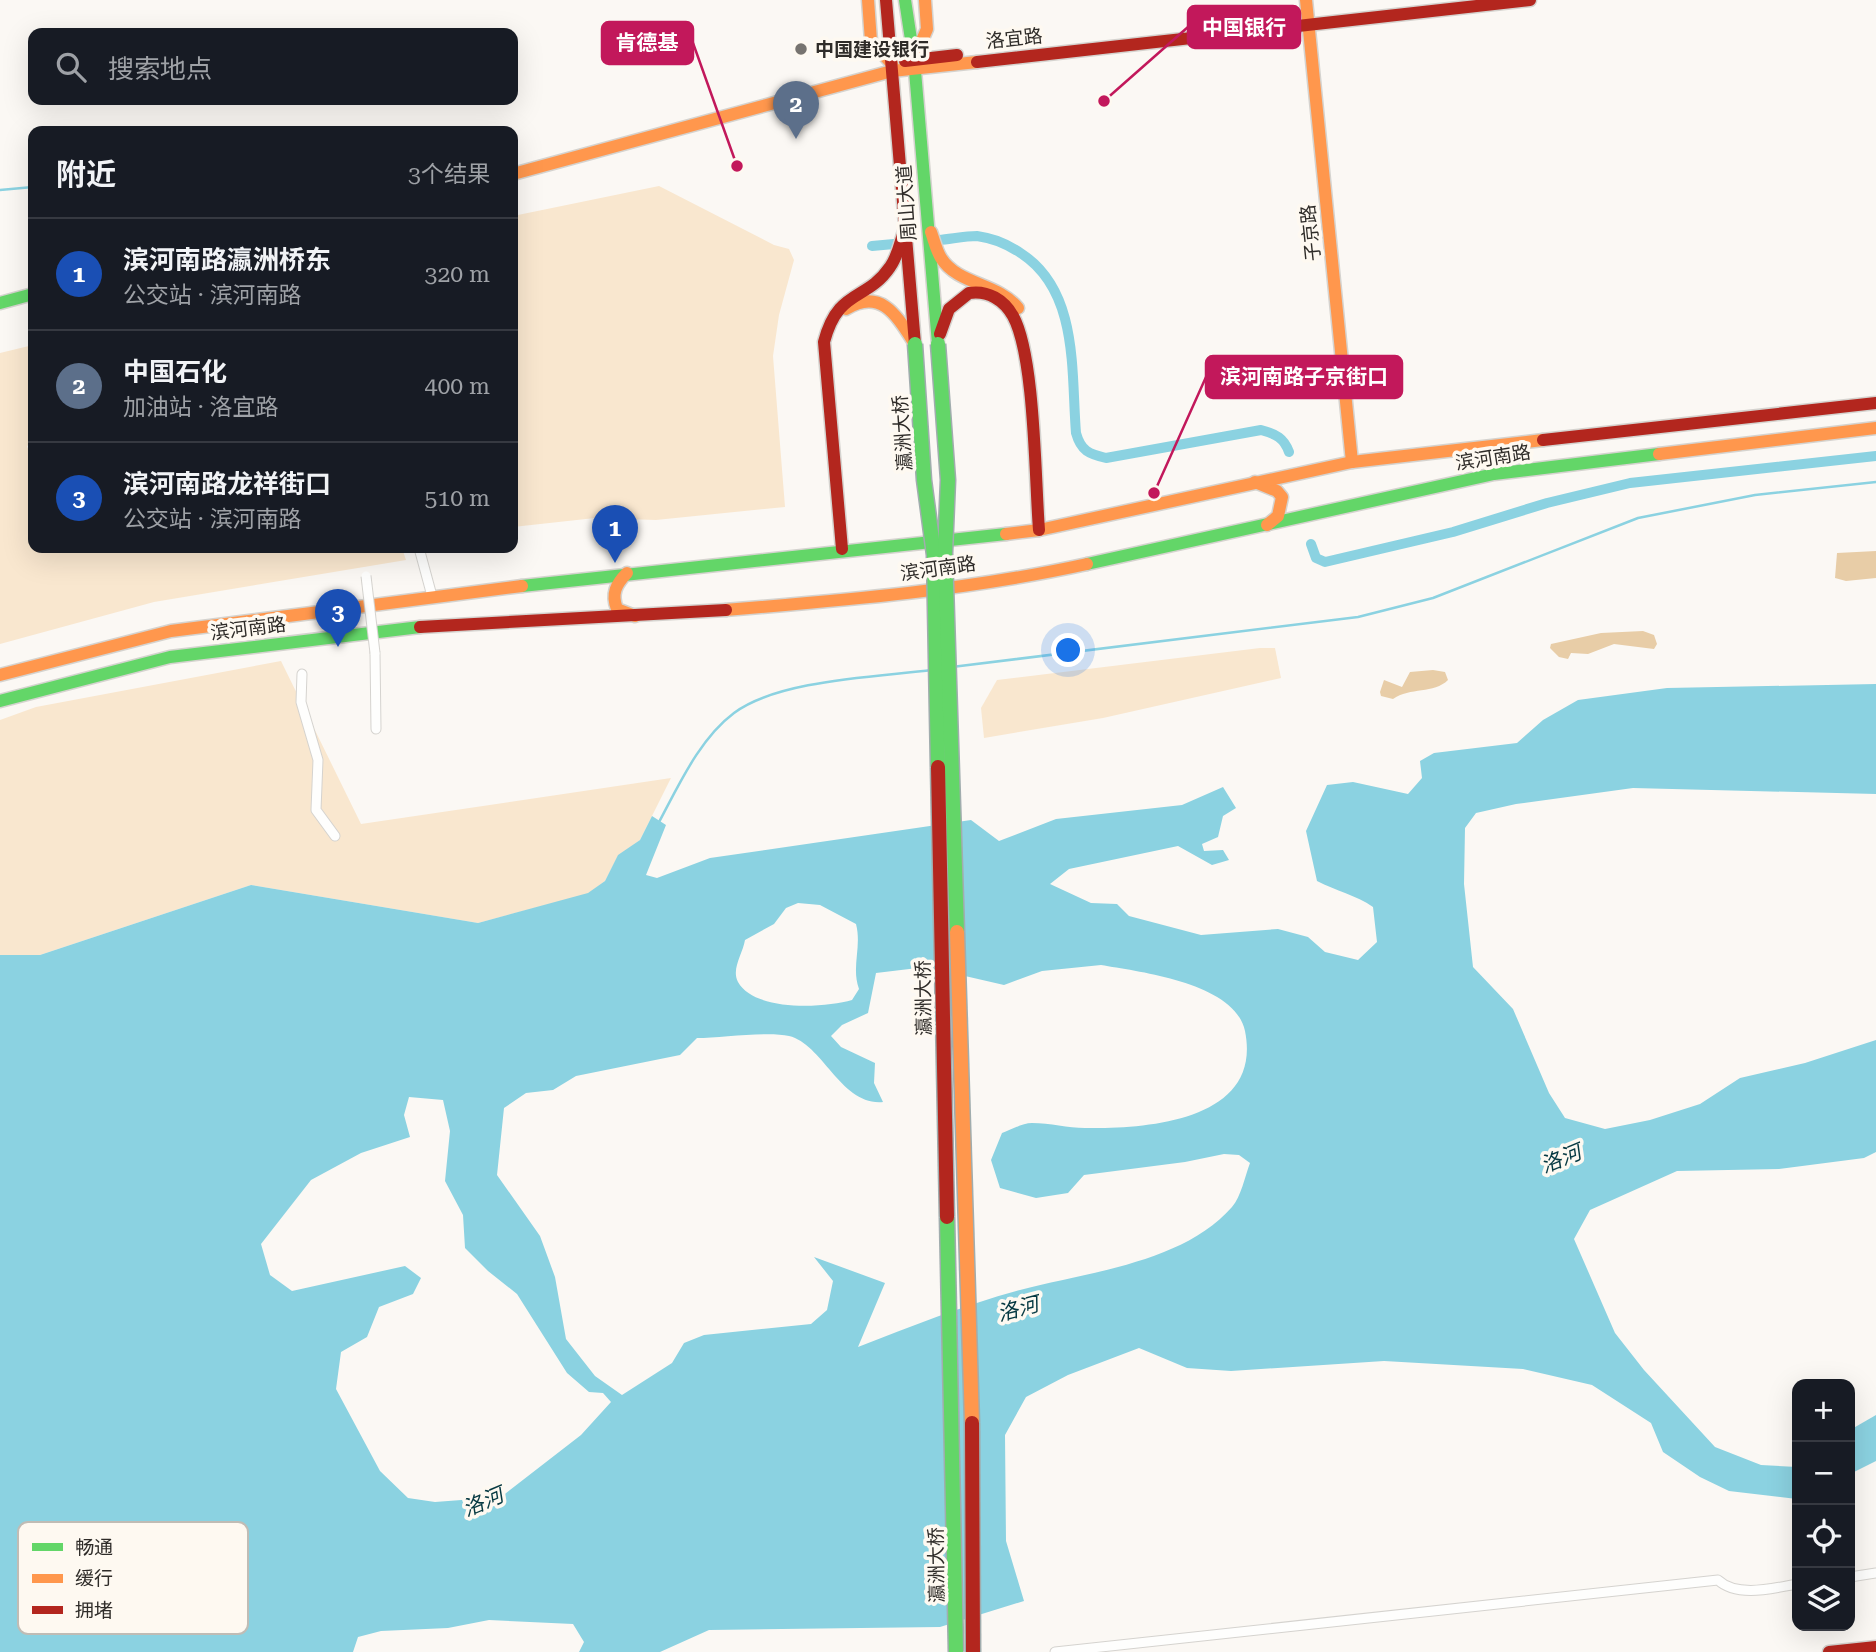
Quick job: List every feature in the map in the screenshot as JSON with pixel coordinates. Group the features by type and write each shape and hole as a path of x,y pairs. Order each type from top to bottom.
{"main road":[{"path":"867,0 871,41 892,67"},
{"name":"周山大道","path":"886,0 915,344"},
{"name":"周山大道","path":"905,0 915,63 938,344"},
{"name":"周山大道","path":"915,63 927,29 925,0"},
{"name":"子京路","path":"1306,0 1352,462"},
{"name":"洛宜路","path":"1308,23 1469,0"},
{"name":"洛宜路","path":"518,165 915,63 1530,0"},
{"name":"洛宜路","path":"518,173 892,67"},
{"path":"928,221 941,257 953,270 999,289 1016,305 1026,328 1039,530"},
{"path":"842,549 824,342 828,323 836,307 889,269 907,225"},
{"path":"0,303 28,295"},
{"path":"938,344 943,320 952,304 963,295 992,295 1007,305 1017,323 1027,373"},
{"path":"828,368 838,319 856,301 869,299 893,310 915,344"},
{"path":"0,310 28,302"},
{"name":"瀛洲大桥","path":"915,344 924,480 934,555 957,1652"},
{"name":"瀛洲大桥","path":"938,344 948,480 945,554 974,1502 973,1652"},
{"name":"滨河南路","path":"0,675 171,631 627,573 1039,530 1352,462 1876,403"},
{"name":"滨河南路","path":"0,701 170,657 400,628 638,617 867,597 1047,573 1494,474 1876,429"},
{"path":"1255,482 1277,491 1282,497 1278,516 1267,526"},
{"path":"627,573 614,590 613,599 618,609 638,617"},
{"path":"1829,1652 1876,1647"}],"street":[{"path":"420,553 432,596"},
{"path":"366,576 375,653 376,729"},
{"path":"302,674 301,702 318,760 316,810 326,828 335,836"},
{"path":"1855,1576 1876,1573"},
{"path":"1055,1652 1718,1580 1726,1587 1737,1590 1792,1584"}],"shaded area":[{"path":"659,186 774,245 789,249 794,260 779,315 773,356 785,507 656,520 595,518 518,526 518,215"},
{"path":"28,346 28,553 404,553 406,560 154,602 0,644 0,353"},
{"path":"1876,551 1876,578 1846,581 1835,578 1837,553"},
{"path":"1643,631 1654,635 1657,644 1654,649 1614,644 1588,654 1571,653 1568,659 1559,657 1550,648 1551,644 1601,633"},
{"path":"1275,648 1281,678 1103,718 984,738 981,708 997,680"},
{"path":"281,661 361,824 671,778 640,840 618,856 605,881 588,894 478,923 251,885 40,955 0,955 0,720 36,707"},
{"path":"1410,672 1445,672 1448,680 1436,687 1393,699 1381,696 1384,680 1402,687"}],"water":[{"name":"洛河","path":"1876,684 1876,794 1633,788 1516,804 1476,813 1465,828 1464,884 1473,967 1513,1009 1549,1093 1565,1118 1605,1129 1650,1120 1700,1104 1740,1078 1805,1063 1876,1040 1876,1152 1864,1158 1779,1169 1677,1171 1590,1210 1574,1239 1615,1333 1644,1370 1715,1447 1761,1465 1792,1467 1792,1498 1729,1491 1700,1477 1663,1452 1651,1423 1592,1385 1523,1369 1384,1361 1231,1371 1187,1368 1139,1348 1068,1375 1026,1397 1005,1435 1006,1541 1024,1601 940,1627 709,1630 660,1652 579,1652 584,1642 573,1624 489,1620 448,1628 381,1631 358,1637 353,1652 0,1652 0,955 40,955 251,885 478,923 588,893 605,881 618,855 640,840 652,816 666,825 646,875 657,878 710,858 971,820 999,841 1056,819 1182,805 1223,787 1236,808 1223,816 1218,837 1202,844 1204,851 1223,850 1229,860 1212,865 1178,846 1069,869 1050,884 1091,903 1117,904 1129,916 1201,935 1278,929 1308,937 1325,952 1358,960 1377,942 1373,907 1317,881 1306,831 1327,785 1353,782 1408,794 1422,778 1420,761 1434,753 1517,743 1543,720 1578,700 1667,688","holes":["798,903 820,905 856,924 856,973 859,989 852,1000 808,1006 774,1003 759,999 747,992 738,982 736,972 745,940 774,924 786,908","1101,965 1162,976 1206,991 1224,1001 1238,1015 1245,1031 1246,1061 1237,1084 1219,1101 1196,1113 1168,1121 1111,1128 1028,1123 1020,1125 1002,1133 991,1160 1000,1188 1036,1198 1068,1193 1084,1175 1185,1162 1224,1154 1239,1155 1250,1163 1240,1192 1232,1207 1212,1226 1188,1241 1133,1263 999,1296 858,1347 885,1283 814,1257 833,1281 827,1310 811,1324 704,1335 684,1343 672,1363 622,1395 595,1376 566,1339 555,1277 540,1236 497,1175 504,1108 526,1093 553,1090 576,1076 680,1055 697,1038 769,1034 789,1036 801,1041 855,1094 868,1101 883,1102 874,1083 875,1063 841,1047 831,1036 842,1025 868,1013 876,973 926,967 1004,985 1042,971","409,1097 443,1100 450,1131 445,1181 463,1215 465,1248 517,1294 567,1373 589,1392 603,1393 611,1402 581,1435 501,1497 435,1502 408,1498 380,1471 336,1389 341,1352 367,1337 379,1307 413,1294 421,1278 405,1266 292,1291 270,1275 261,1244 311,1180 361,1153 410,1137 404,1115"]},
{"path":"1876,1415 1876,1461 1855,1472 1855,1442 1855,1427"}],"waterway":[{"path":"0,190 28,187"},
{"path":"939,240 977,236 1001,242 1022,254 1040,270 1054,289 1069,335 1076,433 1086,451 1106,458 1261,430 1279,437 1289,452"},
{"path":"872,246 894,244"},
{"path":"1311,544 1316,558 1325,562 1453,532 1547,503 1630,483 1876,456"},
{"path":"952,667 1358,617 1433,598 1638,518 1755,495 1876,482"},
{"path":"658,824 690,764 710,736 734,713 753,702 776,693 828,682 932,670"}],"traffic: fast":[{"path":"905,0 914,59 938,344"},
{"path":"0,303 28,295"},
{"path":"915,344 924,480 934,555 938,767"},
{"path":"938,344 948,480 945,553 957,932"},
{"path":"1087,564 1494,474 1659,454"},
{"path":"522,586 1006,534"},
{"path":"0,701 170,657 420,627"},
{"path":"947,1217 956,1652"}],"traffic: slow":[{"path":"868,0 871,41 892,64"},
{"path":"914,59 927,29 925,0"},
{"path":"1306,0 1352,462"},
{"path":"518,173 892,71 977,62"},
{"path":"931,232 939,255 948,267 957,274 1000,293 1018,308"},
{"path":"846,309 858,303 878,303 894,315 915,344"},
{"path":"1659,454 1876,428"},
{"path":"1006,534 1039,530 1352,462 1543,440"},
{"path":"1255,482 1277,491 1282,497 1278,516 1267,525"},
{"path":"726,610 953,587 1087,564"},
{"path":"627,573 620,581 614,599 617,609 635,616"},
{"path":"0,675 171,631 522,586"},
{"path":"957,932 972,1423"}],"traffic: jam":[{"path":"886,0 915,344"},
{"path":"977,62 1530,0"},
{"path":"905,61 957,55"},
{"path":"842,549 824,342 837,312 853,297 872,286 890,267 904,231"},
{"path":"940,334 949,309 969,293 983,293 995,297 1013,316 1026,359 1030,388 1039,530"},
{"path":"1543,440 1876,403"},
{"path":"420,627 726,610"},
{"path":"938,767 947,1217"},
{"path":"972,1423 973,1652"},
{"path":"1829,1652 1876,1647"}],"place":[{"name":"中国建设银行","path":"801,49"},
{"name":"中国银行","path":"1104,101"},
{"name":"中国石化","path":"796,139"},
{"name":"肯德基","path":"737,166"},
{"name":"滨河南路子京街口","path":"1154,493"},
{"name":"滨河南路瀛洲桥东","path":"615,563"},
{"name":"滨河南路龙祥街口","path":"338,647"}]}
